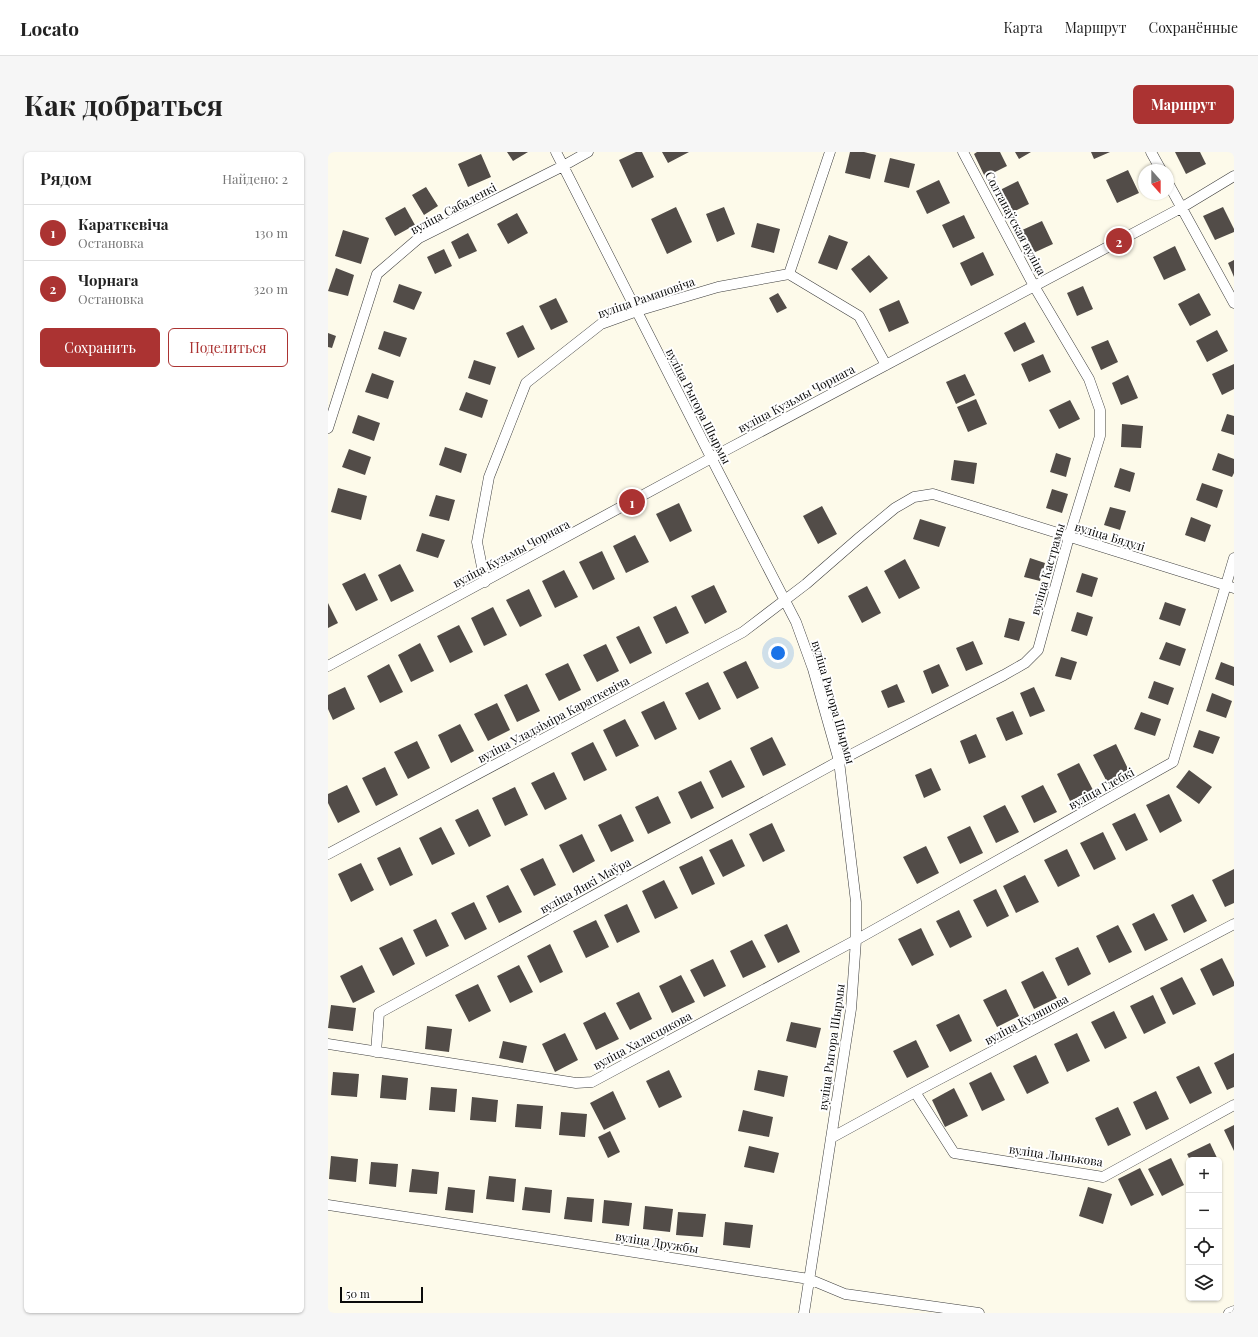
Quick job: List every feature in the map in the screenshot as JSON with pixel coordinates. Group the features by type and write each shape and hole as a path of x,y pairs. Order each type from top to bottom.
{"street":[{"name":"вуліца Рыгора Шырмы","path":"556,152 796,622 813,669 839,760 856,902 856,940 851,1009 804,1313"},
{"path":"563,166 588,152"},
{"path":"830,152 789,274 859,316 886,365"},
{"name":"Солтанаўская вуліца","path":"963,152 1034,286"},
{"path":"1151,152 1158,164"},
{"name":"вуліца Сабаленкі","path":"328,428 377,274 419,238 563,166"},
{"name":"вуліца Кузьмы Чорнага","path":"328,666 711,458 1181,208 1234,176"},
{"path":"1174,195 1234,303"},
{"name":"вуліца Рамановіча","path":"485,582 477,542 489,477 526,383 601,324 637,311 718,287 789,274"},
{"name":"вуліца Кастрамы","path":"839,760 1004,675 1025,663 1038,650 1069,537 1100,436 1100,410 1089,379 1034,286"},
{"name":"вуліца Бядулі","path":"785,601 895,508 914,497 933,494 1230,587"},
{"name":"вуліца Глебкі","path":"856,940 1173,762 1230,587 1234,558"},
{"name":"вуліца Уладзіміра Караткевіча","path":"328,854 743,632 785,601"},
{"name":"вуліца Янкі Маўра","path":"376,1052 379,1013 839,760"},
{"name":"вуліца Куляшова","path":"831,1138 915,1092 1234,924"},
{"name":"вуліца Халасцякова","path":"328,1044 576,1083 592,1082 856,940"},
{"name":"вуліца Лынькова","path":"915,1092 954,1153 1103,1177 1234,1105"},
{"name":"вуліца Дружбы","path":"328,1205 809,1279 844,1294 979,1313"},
{"path":"1229,1313 1234,1311"}],"building":[{"path":"507,152 528,152 513,161"},
{"path":"636,152 642,152 654,177 632,188 619,160"},
{"path":"662,152 689,152 668,163"},
{"path":"850,152 864,152 876,155 870,179 845,173"},
{"path":"977,152 1000,152 1007,166 985,177 974,154"},
{"path":"1015,152 1031,152 1019,159"},
{"path":"1091,152 1110,152 1094,159"},
{"path":"1175,152 1200,152 1206,164 1186,174"},
{"path":"481,154 491,177 468,187 458,164"},
{"path":"890,158 915,164 909,188 884,182"},
{"path":"1128,170 1138,193 1117,203 1106,180"},
{"path":"939,180 950,203 927,214 916,191"},
{"path":"1018,181 1029,204 1007,215 996,192"},
{"path":"426,187 438,206 424,215 412,195"},
{"path":"405,207 415,225 395,236 385,218"},
{"path":"676,207 692,242 667,254 651,219"},
{"path":"724,207 735,234 717,242 706,214"},
{"path":"1223,207 1234,229 1234,232 1215,240 1203,216"},
{"path":"517,213 528,233 508,244 497,224"},
{"path":"964,215 975,238 953,248 942,225"},
{"path":"1042,221 1053,244 1031,254 1020,231"},
{"path":"757,223 780,229 774,253 751,247"},
{"path":"343,230 369,238 361,264 335,256"},
{"path":"468,233 477,251 459,259 451,242"},
{"path":"829,235 848,242 837,270 818,263"},
{"path":"1175,246 1186,270 1164,280 1153,257"},
{"path":"444,249 452,266 435,274 427,257"},
{"path":"983,252 994,275 971,286 960,263"},
{"path":"869,255 888,278 870,293 851,269"},
{"path":"1234,260 1234,277 1228,263"},
{"path":"336,268 354,275 348,296 328,291"},
{"path":"399,284 422,292 414,310 393,302"},
{"path":"1083,286 1093,309 1077,316 1067,293"},
{"path":"778,293 787,308 777,313 769,298"},
{"path":"1199,293 1211,315 1190,326 1178,304"},
{"path":"556,298 568,322 551,330 539,306"},
{"path":"899,300 909,323 889,332 879,309"},
{"path":"1025,322 1035,342 1014,352 1004,333"},
{"path":"523,325 535,349 518,358 506,333"},
{"path":"1217,330 1228,351 1207,362 1196,341"},
{"path":"384,331 407,338 400,357 378,349"},
{"path":"328,333 336,336 332,348 328,347"},
{"path":"1108,340 1118,362 1101,370 1091,347"},
{"path":"1043,354 1051,372 1029,382 1021,364"},
{"path":"474,360 496,367 490,385 468,378"},
{"path":"1234,364 1234,389 1222,395 1212,374"},
{"path":"372,373 394,381 388,399 365,392"},
{"path":"965,374 975,395 956,404 946,382"},
{"path":"1128,375 1138,398 1121,405 1112,383"},
{"path":"466,392 488,400 482,418 459,410"},
{"path":"976,399 987,424 968,432 957,407"},
{"path":"1070,400 1080,419 1059,429 1049,410"},
{"path":"1227,414 1234,416 1234,435 1221,431"},
{"path":"358,415 380,423 374,441 352,433"},
{"path":"1122,424 1143,426 1141,448 1121,447"},
{"path":"445,447 467,454 461,473 439,465"},
{"path":"349,449 371,457 365,475 342,467"},
{"path":"1056,453 1071,458 1066,477 1050,472"},
{"path":"1218,453 1234,459 1234,473 1232,477 1212,470"},
{"path":"954,460 977,463 974,484 951,480"},
{"path":"1120,468 1135,473 1130,492 1114,487"},
{"path":"1202,483 1223,490 1217,508 1196,500"},
{"path":"338,488 367,496 361,520 331,512"},
{"path":"1052,489 1068,494 1062,513 1046,508"},
{"path":"436,495 455,500 449,521 429,516"},
{"path":"679,503 692,531 670,542 656,514"},
{"path":"822,506 837,534 818,544 803,516"},
{"path":"1110,507 1126,511 1120,530 1104,525"},
{"path":"1191,517 1211,525 1205,542 1185,535"},
{"path":"920,519 946,527 939,547 913,539"},
{"path":"422,533 445,540 438,558 416,551"},
{"path":"635,535 649,562 626,573 613,546"},
{"path":"602,551 615,579 593,590 579,562"},
{"path":"1030,558 1045,563 1040,581 1024,577"},
{"path":"905,559 920,588 899,599 884,571"},
{"path":"400,564 414,591 391,602 378,575"},
{"path":"564,570 578,597 555,608 542,581"},
{"path":"365,573 378,600 356,611 342,584"},
{"path":"1082,573 1098,578 1092,597 1076,592"},
{"path":"714,585 727,612 705,624 691,596"},
{"path":"867,586 881,613 862,623 848,596"},
{"path":"529,589 542,616 520,627 506,600"},
{"path":"1165,602 1186,609 1180,626 1159,619"},
{"path":"328,603 338,623 328,628"},
{"path":"676,606 689,633 666,644 653,617"},
{"path":"493,607 507,635 484,646 471,618"},
{"path":"1077,612 1093,617 1087,636 1071,631"},
{"path":"1009,618 1025,622 1019,641 1004,637"},
{"path":"459,625 473,652 450,663 437,636"},
{"path":"639,626 652,653 630,664 616,637"},
{"path":"973,641 983,664 966,671 956,648"},
{"path":"1166,642 1186,649 1180,666 1159,659"},
{"path":"420,643 434,671 411,682 398,655"},
{"path":"606,644 619,671 597,682 583,655"},
{"path":"1061,657 1077,662 1071,680 1055,676"},
{"path":"746,661 759,688 737,699 723,672"},
{"path":"1221,662 1234,667 1234,686 1215,679"},
{"path":"568,663 581,690 559,701 545,674"},
{"path":"389,664 403,692 380,703 367,676"},
{"path":"939,664 949,686 932,694 923,671"},
{"path":"1154,681 1174,688 1168,705 1148,698"},
{"path":"708,682 721,709 699,720 685,693"},
{"path":"527,684 540,711 517,722 504,695"},
{"path":"897,684 905,702 888,708 881,691"},
{"path":"345,687 355,709 333,720 328,709 328,695"},
{"path":"1034,687 1045,711 1030,717 1020,693"},
{"path":"1212,693 1232,701 1226,718 1206,711"},
{"path":"664,701 677,729 655,740 641,712"},
{"path":"497,703 510,730 488,741 474,714"},
{"path":"1013,711 1023,734 1006,741 996,718"},
{"path":"1141,712 1161,719 1155,736 1134,729"},
{"path":"625,719 639,746 616,757 603,730"},
{"path":"460,724 474,751 451,763 438,735"},
{"path":"1199,730 1220,737 1213,754 1193,747"},
{"path":"976,734 986,757 969,764 960,741"},
{"path":"772,737 786,765 763,776 750,748"},
{"path":"417,741 430,768 408,779 394,752"},
{"path":"593,742 607,770 584,781 571,753"},
{"path":"1116,744 1129,771 1107,782 1093,755"},
{"path":"731,760 745,787 722,798 709,771"},
{"path":"1079,763 1093,790 1070,801 1057,774"},
{"path":"385,767 398,795 376,806 362,778"},
{"path":"931,768 941,790 924,798 915,775"},
{"path":"1189,770 1212,787 1199,804 1176,787"},
{"path":"554,772 567,799 545,810 531,783"},
{"path":"701,781 714,808 691,819 678,792"},
{"path":"347,785 360,812 338,823 328,803 328,794"},
{"path":"1043,785 1057,812 1034,823 1021,796"},
{"path":"515,787 528,815 505,826 492,798"},
{"path":"1169,794 1182,821 1160,833 1146,805"},
{"path":"658,796 671,823 648,834 635,807"},
{"path":"1005,805 1019,832 996,843 983,816"},
{"path":"478,809 491,836 469,847 455,820"},
{"path":"1135,813 1148,840 1126,851 1112,824"},
{"path":"621,814 634,841 611,852 598,825"},
{"path":"772,823 785,851 763,862 749,834"},
{"path":"970,826 983,853 960,864 947,837"},
{"path":"441,827 455,854 432,865 419,838"},
{"path":"1103,832 1116,859 1094,870 1080,843"},
{"path":"582,834 595,861 573,873 559,845"},
{"path":"732,839 745,866 723,877 709,850"},
{"path":"926,846 939,873 917,884 903,857"},
{"path":"400,847 413,875 390,886 377,858"},
{"path":"1067,849 1080,876 1058,887 1044,860"},
{"path":"702,856 715,884 692,895 679,867"},
{"path":"543,858 556,885 534,896 520,869"},
{"path":"361,863 374,890 351,902 338,874"},
{"path":"1234,869 1234,903 1225,907 1212,880"},
{"path":"1025,875 1039,902 1016,913 1003,886"},
{"path":"664,880 678,908 655,919 642,891"},
{"path":"508,885 522,912 499,923 486,896"},
{"path":"996,889 1009,916 987,927 973,900"},
{"path":"1193,894 1207,921 1184,933 1171,905"},
{"path":"474,902 487,929 465,940 451,913"},
{"path":"627,904 640,932 617,943 604,915"},
{"path":"959,910 972,937 950,948 936,921"},
{"path":"1154,913 1168,940 1145,951 1132,924"},
{"path":"436,919 449,946 426,957 413,930"},
{"path":"596,920 609,947 586,958 573,931"},
{"path":"787,924 800,952 778,963 764,935"},
{"path":"1118,925 1132,952 1109,963 1096,936"},
{"path":"921,928 934,955 912,966 898,939"},
{"path":"402,937 415,964 393,976 379,948"},
{"path":"752,940 766,967 743,978 730,951"},
{"path":"550,944 563,972 540,983 527,956"},
{"path":"1078,947 1091,974 1068,986 1055,958"},
{"path":"1222,958 1234,982 1234,986 1213,996 1200,969"},
{"path":"713,959 726,986 704,997 690,970"},
{"path":"362,965 375,992 353,1003 340,976"},
{"path":"519,965 533,992 510,1003 497,976"},
{"path":"1043,971 1057,998 1034,1009 1021,982"},
{"path":"681,975 695,1002 672,1013 659,986"},
{"path":"1182,977 1196,1004 1173,1015 1160,988"},
{"path":"478,984 491,1011 469,1022 455,995"},
{"path":"1006,989 1019,1016 997,1027 983,1000"},
{"path":"639,992 652,1019 630,1030 616,1003"},
{"path":"1153,995 1166,1023 1144,1034 1130,1006"},
{"path":"331,1005 356,1008 353,1031 328,1028"},
{"path":"1114,1011 1127,1038 1105,1049 1091,1022"},
{"path":"605,1012 619,1039 596,1050 583,1023"},
{"path":"959,1014 972,1041 950,1052 936,1025"},
{"path":"791,1022 821,1028 816,1048 786,1041"},
{"path":"427,1026 452,1029 449,1052 425,1049"},
{"path":"565,1033 578,1060 555,1072 542,1044"},
{"path":"1077,1033 1090,1061 1067,1072 1054,1044"},
{"path":"916,1040 929,1067 907,1078 893,1051"},
{"path":"503,1041 527,1046 523,1063 499,1058"},
{"path":"1234,1053 1234,1087 1227,1090 1214,1063"},
{"path":"1036,1055 1049,1083 1027,1094 1013,1066"},
{"path":"1199,1066 1212,1093 1190,1104 1176,1077"},
{"path":"669,1070 682,1097 659,1108 646,1081"},
{"path":"758,1070 788,1076 784,1097 754,1090"},
{"path":"333,1072 359,1074 357,1097 331,1095"},
{"path":"991,1072 1005,1100 982,1111 969,1083"},
{"path":"382,1075 408,1078 406,1100 380,1098"},
{"path":"431,1087 457,1089 455,1112 429,1110"},
{"path":"954,1088 968,1116 945,1127 932,1100"},
{"path":"613,1091 626,1119 604,1130 590,1103"},
{"path":"1156,1091 1169,1119 1146,1130 1133,1102"},
{"path":"472,1097 498,1100 496,1122 470,1120"},
{"path":"517,1104 543,1106 541,1129 515,1127"},
{"path":"1118,1107 1131,1135 1108,1146 1095,1118"},
{"path":"743,1110 773,1117 769,1137 738,1131"},
{"path":"561,1112 587,1114 585,1137 559,1135"},
{"path":"1234,1125 1234,1151 1224,1130"},
{"path":"610,1131 620,1152 608,1158 598,1137"},
{"path":"1210,1143 1217,1157 1188,1157 1187,1154"},
{"path":"749,1146 779,1153 774,1173 744,1167"},
{"path":"331,1156 358,1159 356,1182 329,1179"},
{"path":"1171,1158 1184,1185 1162,1196 1148,1169"},
{"path":"371,1162 398,1164 396,1187 369,1184"},
{"path":"1140,1168 1154,1195 1131,1206 1118,1179"},
{"path":"412,1169 439,1172 437,1194 409,1192"},
{"path":"489,1176 516,1179 514,1202 486,1199"},
{"path":"448,1187 475,1190 473,1213 445,1210"},
{"path":"525,1187 552,1190 550,1213 522,1210"},
{"path":"1088,1187 1112,1194 1103,1224 1079,1216"},
{"path":"567,1197 594,1199 592,1222 564,1219"},
{"path":"604,1200 632,1203 629,1226 602,1223"},
{"path":"645,1206 673,1209 670,1232 643,1229"},
{"path":"678,1212 706,1214 703,1237 676,1235"},
{"path":"725,1222 753,1225 750,1248 723,1245"}],"place":[{"name":"Чорнага","path":"1119,241"},
{"name":"Караткевіча","path":"632,502"}]}
